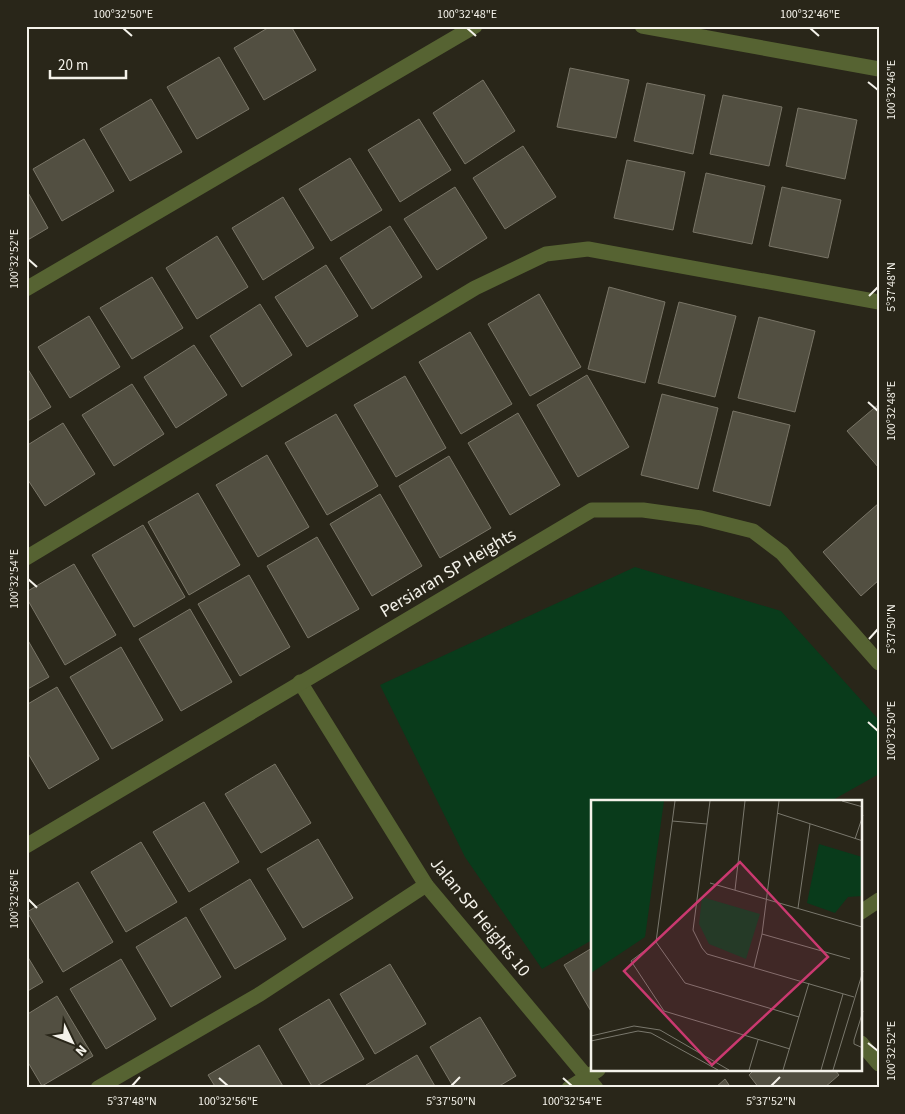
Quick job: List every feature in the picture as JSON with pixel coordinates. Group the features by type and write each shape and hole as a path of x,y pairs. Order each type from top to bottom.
{"street":[{"path":"26,289 475,26"},
{"path":"642,26 879,69"},
{"path":"26,558 475,288 546,254 588,249 879,302"},
{"name":"Persiaran SP Heights","path":"26,846 592,510 643,510 701,518 753,531 782,553 879,663"},
{"name":"Jalan SP Heights 10","path":"300,682 426,885 594,1078"},
{"path":"98,1088 260,994 426,885"},
{"path":"862,911 879,900"},
{"path":"862,1044 879,1064"},
{"path":"568,1088 594,1078"}],"green space":[{"path":"635,567 781,611 879,720 879,774 833,800 591,800 591,941 542,969 465,857 380,685"}],"building":[{"path":"271,26 291,26 316,70 264,100 234,48"},
{"path":"219,57 249,109 197,139 167,87"},
{"path":"570,68 629,80 616,138 557,127"},
{"path":"483,80 515,131 465,164 433,113"},
{"path":"647,83 705,95 693,154 634,141"},
{"path":"723,95 782,107 769,166 710,154"},
{"path":"151,99 182,152 130,181 100,129"},
{"path":"798,108 857,120 845,179 786,166"},
{"path":"419,119 451,170 400,202 368,150"},
{"path":"84,139 114,191 62,221 33,169"},
{"path":"523,146 556,197 505,229 473,178"},
{"path":"350,158 382,210 331,241 299,189"},
{"path":"627,160 685,172 673,230 614,218"},
{"path":"706,173 765,186 752,244 693,232"},
{"path":"455,187 487,238 437,270 404,219"},
{"path":"782,187 841,200 828,258 769,246"},
{"path":"26,189 48,228 26,241"},
{"path":"283,197 314,248 263,280 232,228"},
{"path":"390,226 422,277 372,309 340,258"},
{"path":"217,236 248,287 197,319 166,268"},
{"path":"326,265 358,316 307,347 275,297"},
{"path":"152,277 183,328 132,359 100,308"},
{"path":"609,287 665,302 645,383 588,369"},
{"path":"539,294 581,367 530,396 488,324"},
{"path":"679,302 736,316 715,397 658,383"},
{"path":"260,304 292,355 242,387 210,336"},
{"path":"89,316 120,367 70,398 38,347"},
{"path":"759,317 815,331 795,412 738,398"},
{"path":"470,332 512,404 461,434 419,362"},
{"path":"194,345 227,395 176,428 144,377"},
{"path":"26,366 51,407 26,422"},
{"path":"587,375 629,447 578,477 537,405"},
{"path":"405,376 446,448 396,477 354,405"},
{"path":"132,384 164,434 114,466 82,415"},
{"path":"662,394 718,408 698,489 641,475"},
{"path":"879,404 879,468 847,431"},
{"path":"733,411 790,425 770,506 713,491"},
{"path":"518,413 560,485 510,515 468,443"},
{"path":"336,414 378,486 327,515 285,443"},
{"path":"63,423 95,474 45,506 26,477 26,446"},
{"path":"267,455 309,527 258,557 216,485"},
{"path":"449,456 491,528 440,558 399,486"},
{"path":"198,493 240,565 189,595 148,522"},
{"path":"380,494 422,566 372,596 330,524"},
{"path":"879,503 879,580 861,596 823,552"},
{"path":"143,525 185,597 134,627 92,555"},
{"path":"317,537 359,609 308,638 267,566"},
{"path":"74,564 116,635 65,665 26,597 26,592"},
{"path":"249,575 290,647 240,676 198,604"},
{"path":"190,609 232,682 181,711 139,639"},
{"path":"26,637 49,677 26,690"},
{"path":"121,647 163,720 112,749 70,677"},
{"path":"57,687 99,759 49,789 26,750 26,705"},
{"path":"275,764 311,823 261,853 225,794"},
{"path":"204,802 239,862 189,892 153,832"},
{"path":"318,839 353,898 303,928 267,869"},
{"path":"141,842 177,902 126,932 91,872"},
{"path":"250,879 286,939 235,969 200,909"},
{"path":"78,882 113,942 63,972 27,912"},
{"path":"186,917 221,977 171,1007 136,947"},
{"path":"591,949 591,1011 564,965"},
{"path":"26,954 43,982 26,992"},
{"path":"121,959 156,1019 106,1049 70,989"},
{"path":"390,964 426,1024 375,1054 340,994"},
{"path":"57,996 93,1056 42,1086 26,1059 26,1015"},
{"path":"329,999 364,1059 313,1088 279,1029"},
{"path":"480,1017 516,1076 496,1088 454,1088 430,1047"},
{"path":"259,1045 284,1088 216,1088 208,1075"},
{"path":"417,1055 436,1088 368,1088 366,1085"},
{"path":"752,1072 837,1072 839,1075 824,1088 759,1088 749,1075"},
{"path":"725,1079 731,1088 715,1088"}]}
